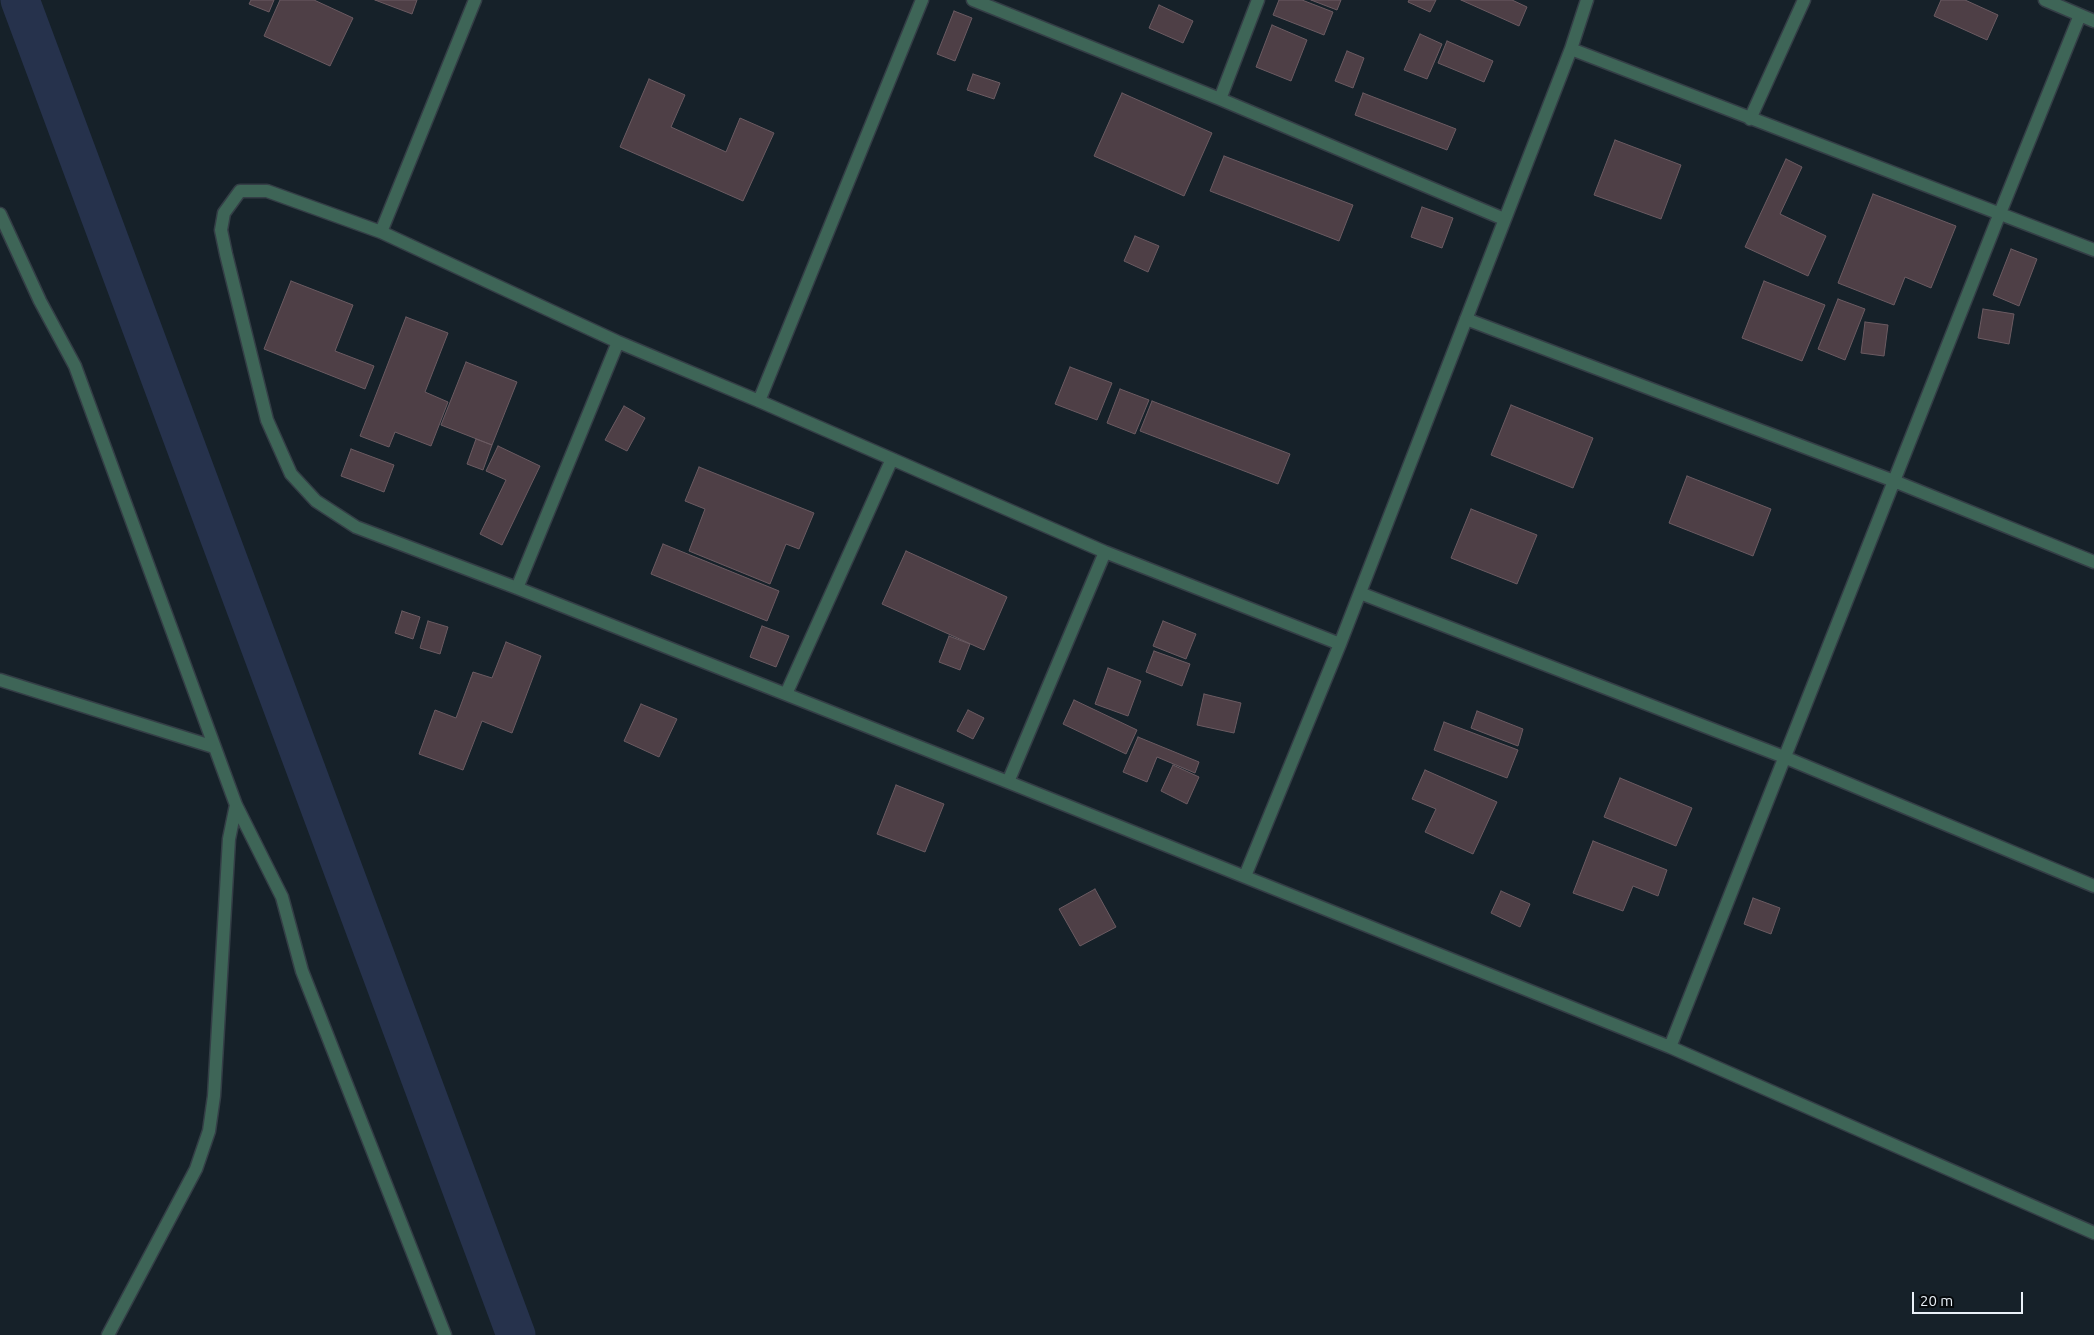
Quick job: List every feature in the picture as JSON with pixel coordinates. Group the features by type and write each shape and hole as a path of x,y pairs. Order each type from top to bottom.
{"street":[{"path":"381,232 474,0"},
{"path":"759,401 922,0"},
{"path":"973,0 1220,99 1504,219"},
{"path":"1220,99 1258,0"},
{"path":"1245,876 1360,593 1571,49 1587,0"},
{"path":"1750,119 1804,0"},
{"path":"2045,0 2094,20"},
{"path":"1670,1047 2080,15"},
{"path":"1571,49 2094,250"},
{"path":"1340,644 1105,552 759,401 618,342 381,232 267,191 240,191 224,213 221,230 267,420 291,474 316,502 356,527 786,694 1670,1047 2094,1232"},
{"path":"0,214 40,301 75,366 214,747 236,804 282,897 302,971 444,1335"},
{"path":"1466,319 1894,481 2094,562"},
{"path":"517,588 618,342"},
{"path":"786,694 892,459"},
{"path":"1008,782 1105,552"},
{"path":"1360,593 1784,757 2094,886"},
{"path":"0,680 214,747"},
{"path":"108,1335 196,1169 208,1131 214,1096 229,839 236,804"}],"building":[{"path":"251,0 274,0 269,12 249,4"},
{"path":"280,0 314,0 353,18 330,66 264,36"},
{"path":"375,0 417,0 412,14"},
{"path":"1279,0 1302,0 1333,12 1324,35 1273,15"},
{"path":"1311,0 1341,0 1337,10"},
{"path":"1409,0 1436,0 1430,12 1408,2"},
{"path":"1461,0 1512,0 1527,7 1519,26"},
{"path":"1941,0 1965,0 1998,15 1987,40 1934,16"},
{"path":"1159,5 1193,21 1183,43 1149,28"},
{"path":"954,11 972,18 955,61 937,54"},
{"path":"1272,25 1307,40 1291,81 1256,67"},
{"path":"1420,34 1442,44 1427,79 1404,70"},
{"path":"1447,41 1493,61 1484,82 1438,63"},
{"path":"1347,51 1364,58 1353,88 1335,81"},
{"path":"973,74 1000,83 994,99 967,90"},
{"path":"649,79 685,95 671,127 726,152 740,118 774,133 743,201 620,147"},
{"path":"1122,93 1212,133 1184,196 1094,156"},
{"path":"1363,93 1456,129 1447,150 1355,115"},
{"path":"1615,140 1681,165 1661,219 1594,195"},
{"path":"1224,156 1353,205 1339,241 1210,191"},
{"path":"1786,159 1802,167 1780,214 1826,236 1808,276 1745,247"},
{"path":"1873,194 1956,226 1931,288 1905,277 1894,305 1838,283"},
{"path":"1422,207 1453,218 1442,248 1411,237"},
{"path":"1135,236 1159,246 1148,272 1124,261"},
{"path":"2011,249 2037,259 2019,306 1993,295"},
{"path":"291,281 353,305 335,351 374,366 365,389 264,349"},
{"path":"1764,281 1825,305 1802,361 1742,338"},
{"path":"1838,299 1865,309 1845,360 1818,349"},
{"path":"1983,309 2014,314 2009,344 1978,338"},
{"path":"406,317 448,333 425,392 448,402 431,446 395,432 389,447 360,436"},
{"path":"1865,322 1888,325 1884,356 1861,353"},
{"path":"466,362 517,382 492,445 441,425"},
{"path":"1070,367 1112,383 1097,420 1055,404"},
{"path":"1120,389 1149,400 1135,434 1107,423"},
{"path":"1152,401 1290,454 1278,484 1140,431"},
{"path":"1511,405 1593,438 1573,488 1491,455"},
{"path":"624,406 645,418 627,451 605,440"},
{"path":"476,439 492,445 483,470 467,464"},
{"path":"498,446 540,466 502,545 480,534 506,480 486,471"},
{"path":"351,449 394,465 384,492 341,476"},
{"path":"699,467 814,513 799,549 786,544 770,584 689,551 705,509 685,501"},
{"path":"1687,476 1771,509 1753,556 1669,523"},
{"path":"1471,509 1537,535 1517,584 1451,558"},
{"path":"663,544 779,591 767,621 651,574"},
{"path":"906,551 1007,597 984,650 882,604"},
{"path":"402,611 420,617 413,639 395,633"},
{"path":"428,621 448,627 440,654 420,648"},
{"path":"1163,621 1196,634 1186,659 1153,646"},
{"path":"762,626 789,636 776,667 750,657"},
{"path":"949,636 970,644 960,670 939,662"},
{"path":"506,642 541,656 512,733 482,721 463,770 419,754 435,710 456,718 473,672 492,678"},
{"path":"1154,651 1190,664 1182,686 1146,672"},
{"path":"1108,668 1141,681 1128,716 1095,704"},
{"path":"1204,694 1241,703 1234,733 1197,725"},
{"path":"1074,700 1137,730 1126,754 1063,724"},
{"path":"641,704 677,719 659,757 624,741"},
{"path":"968,710 984,718 973,739 957,731"},
{"path":"1477,711 1523,729 1518,746 1471,728"},
{"path":"1444,722 1518,750 1507,778 1434,750"},
{"path":"1138,737 1199,762 1195,773 1157,757 1147,782 1123,772"},
{"path":"1173,765 1199,777 1187,804 1161,791"},
{"path":"1425,770 1497,802 1473,854 1425,832 1436,809 1412,799"},
{"path":"1620,778 1692,808 1676,846 1604,817"},
{"path":"896,785 944,804 925,852 877,834"},
{"path":"1593,841 1667,870 1658,896 1633,886 1623,911 1573,893"},
{"path":"1095,889 1116,927 1080,946 1059,909"},
{"path":"1501,891 1530,904 1520,927 1491,913"},
{"path":"1753,898 1780,908 1771,934 1744,924"}],"waterway":[{"path":"20,0 516,1335"}]}
